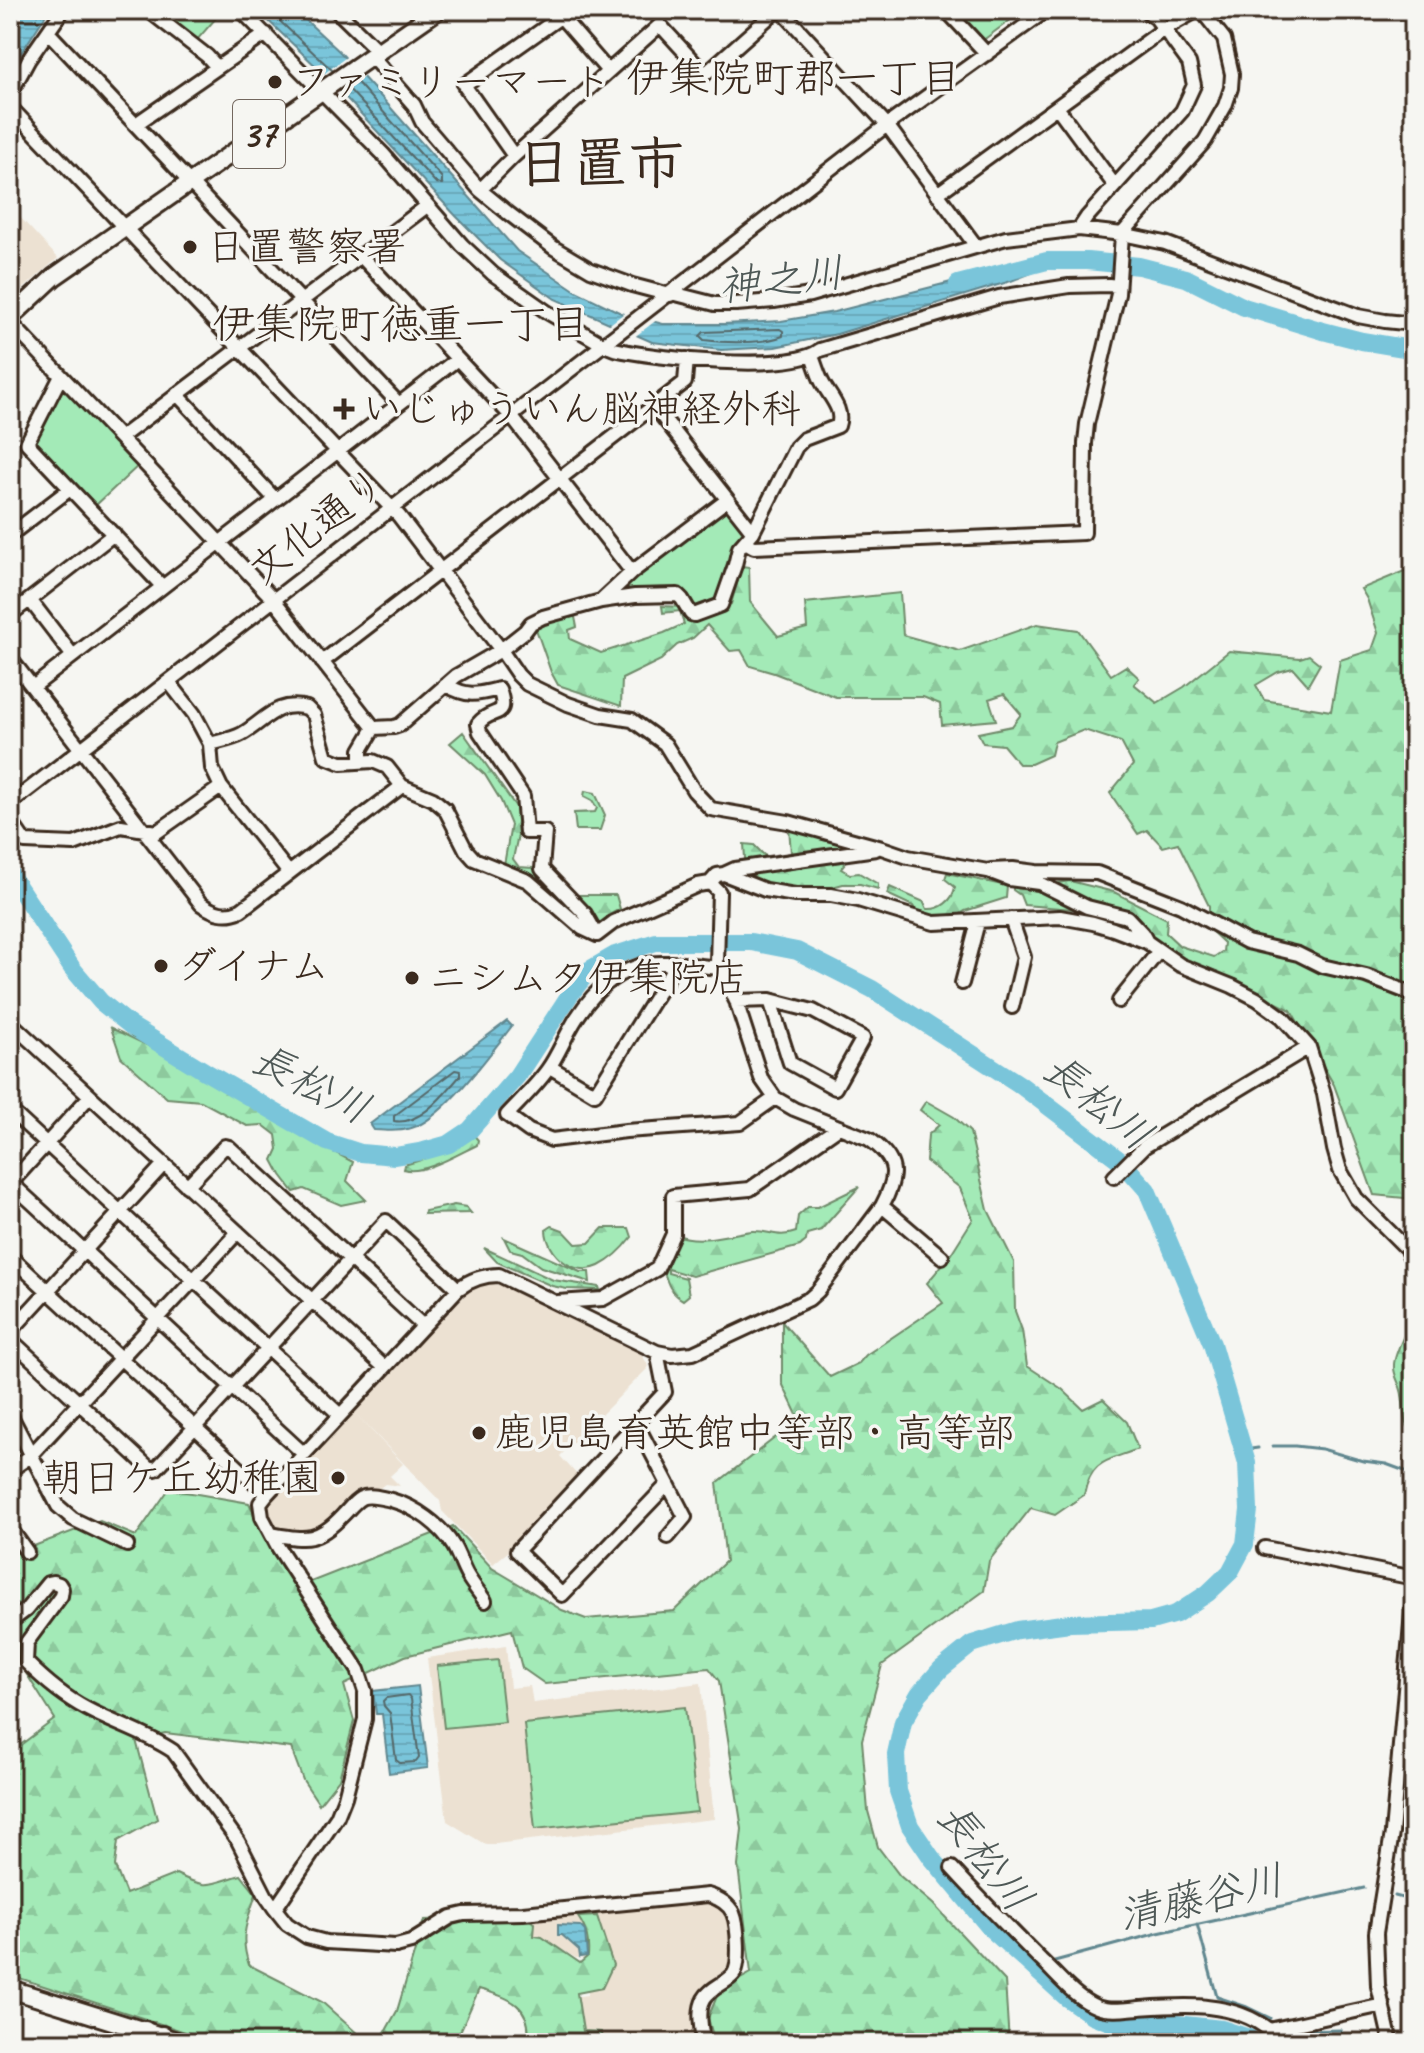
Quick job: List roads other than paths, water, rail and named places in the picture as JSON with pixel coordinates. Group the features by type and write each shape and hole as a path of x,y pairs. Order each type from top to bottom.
{"main road":[{"name":"37","path":"10,320 54,277 438,10"},
{"path":"10,1989 151,2038 183,2043"}],"street":[{"path":"10,94 29,59 63,10"},
{"path":"148,10 217,67"},
{"path":"241,10 324,89 462,245 493,274 547,312 604,345 631,352 715,362 764,362 812,356 820,350 999,297 1069,286 1118,283"},
{"path":"336,10 414,105 422,122 480,190 554,248 591,270 668,296 715,304 774,301 810,295 1006,238 1079,229 1165,243 1358,316 1414,324"},
{"path":"480,190 660,25 705,74 779,10 887,125 976,246"},
{"path":"946,10 987,54"},
{"name":"文化通り","path":"10,804 887,125 1047,10"},
{"path":"1079,229 1182,111 1194,85 1189,63 1156,18 1145,10"},
{"path":"654,406 727,500 754,547 1084,533 1087,424 1118,294 1121,238 1205,141 1225,106 1232,74 1228,50 1218,29 1200,10 1164,29 937,194"},
{"path":"514,156 464,85 562,12 608,71"},
{"path":"48,32 399,404"},
{"path":"136,124 266,34"},
{"path":"10,107 392,508 527,684 600,715 632,720 665,744 694,791 711,809 788,822 908,857 1039,883 1087,907 1127,917 1147,942"},
{"path":"1057,107 1115,186"},
{"path":"120,438 427,206"},
{"path":"360,255 511,416 632,572"},
{"path":"10,320 274,600 374,728"},
{"path":"374,728 400,725 456,676 501,650 531,623 543,617 601,601 635,596 678,595 694,615 721,605 739,548 749,537 796,447 804,439 838,426 841,420 812,356"},
{"path":"322,662 685,382 687,359"},
{"path":"33,687 456,360"},
{"path":"61,376 27,443 162,586"},
{"path":"177,394 275,499"},
{"path":"10,535 70,489"},
{"path":"601,601 632,572 727,500"},
{"path":"10,615 114,534"},
{"path":"30,600 73,656"},
{"path":"11,663 33,687 201,904 211,911 224,914 241,910 402,786"},
{"path":"169,682 194,714 210,744 212,768 221,787 289,873"},
{"path":"446,685 461,693 478,694 499,689 504,702 502,708 482,719 478,724 480,732 523,796 526,832 545,832 542,869 585,914 597,935"},
{"path":"210,744 240,735 272,712 291,706 307,708 314,715 326,757 341,763 379,762 387,767 402,786 433,799 445,809 466,850 474,859 528,881 582,928 597,935"},
{"path":"361,761 361,750 374,728"},
{"path":"10,820 25,842 74,844 121,826 157,832 221,787"},
{"path":"597,935 614,922 698,885 710,883 717,875 735,869 882,848"},
{"path":"988,871 1013,869 1097,873 1181,906 1247,942 1298,954 1322,966 1366,976 1407,992 1414,998"},
{"path":"724,874 765,890 858,900 934,923 1071,919 1113,929 1147,942 1180,965 1257,999 1282,1017 1309,1047 1324,1094 1340,1170 1356,1198 1406,1248 1414,1265"},
{"path":"275,1909 337,1817 365,1719 366,1703 358,1670 262,1517 260,1503 267,1494 458,1289 474,1279 499,1275 657,1352 672,1355 693,1353 809,1299 882,1206 890,1190 894,1175 892,1163 879,1146 869,1139 794,1109 775,1098 761,1078 736,1001 717,965 719,892 710,883"},
{"path":"1011,919 1024,957 1012,1007"},
{"path":"962,983 978,922"},
{"path":"1119,1001 1159,951"},
{"path":"550,1067 595,1094 676,964"},
{"path":"717,965 641,965 605,985 585,1005 550,1067 507,1115 529,1131 552,1140 740,1123 775,1098"},
{"path":"736,1001 770,1000 813,1011 863,1038 835,1088 790,1063 770,1000"},
{"path":"12,1029 90,1096 384,1367"},
{"path":"1116,1175 1141,1149 1309,1047"},
{"path":"90,1096 10,1183 304,1454"},
{"path":"10,1110 340,1415"},
{"path":"557,1302 603,1299 657,1269 673,1234 673,1196 750,1189 839,1127"},
{"path":"187,1186 225,1146 229,1147 423,1326"},
{"path":"10,1332 164,1164"},
{"path":"882,1206 942,1257"},
{"path":"10,1339 148,1467 156,1469 386,1221 458,1289"},
{"path":"10,1470 31,1455 238,1232"},
{"path":"10,1256 267,1494"},
{"path":"657,1352 665,1392 517,1551 562,1595 668,1484"},
{"path":"10,1414 58,1506 73,1519 127,1545"},
{"path":"636,1423 685,1517 668,1537"},
{"path":"271,1534 305,1539 320,1535 335,1525 363,1497 395,1501 427,1518 441,1531 453,1545 466,1573 485,1601"},
{"path":"10,1528 27,1552"},
{"path":"1265,1548 1414,1578"},
{"path":"10,1622 26,1610 48,1583 59,1584 61,1596 27,1642 26,1662 66,1697 89,1711 157,1740 173,1751 238,1841 275,1909 287,1924 307,1937 326,1942 396,1946 411,1942 451,1917 464,1914 523,1913 708,1895 718,1898 733,1913 738,1960 733,1974 708,1993 704,2000 701,2017 703,2043"},
{"path":"1391,2043 1378,1986 1376,1933 1392,1833 1414,1591"},
{"path":"952,1868 1069,1987 1099,2007 1119,2010 1202,2006 1237,2013 1261,2023 1269,2030 1383,2005"}],"water":[{"path":"49,10 10,70 10,11"},
{"path":"257,10 295,10 341,53 517,251 576,291 621,313 663,324 781,321 834,312 951,282 1034,272 837,334 775,347 721,350 652,342 555,299 500,260 323,73"},
{"path":"507,1021 512,1026 442,1109 412,1128 374,1130 370,1124"},
{"path":"418,1686 428,1768 389,1773 382,1714 376,1714 373,1691"},
{"path":"558,1925 580,1926 585,1931 587,1956 580,1957 579,1950 558,1935"}],"waterway":[{"path":"1156,10 1163,15 1186,11"},
{"name":"神之川","path":"958,284 1047,261 1139,266 1186,278 1244,307 1323,331 1362,341 1414,348"},
{"name":"長松川","path":"10,874 72,968 101,1002 131,1026 327,1142 361,1153 395,1156 424,1151 449,1144 470,1130 517,1076 589,970 615,955 656,942 751,942 797,951 872,989 1019,1084 1122,1162 1147,1190 1212,1344 1247,1463 1249,1510 1245,1544 1230,1572 1208,1593 1176,1614 1151,1621 1070,1623 1017,1630 972,1644 941,1669 919,1694 903,1722 896,1754 898,1791 910,1826 931,1857 990,1928 1067,1998 1092,2015 1115,2024 1175,2024 1222,2029 1249,2038 1254,2043"},
{"path":"1272,1446 1322,1449 1405,1471"},
{"path":"1244,1450 1258,1448"},
{"name":"清藤谷川","path":"1051,1962 1158,1933 1364,1888"},
{"name":"清藤谷川","path":"1395,1896 1414,1901"},
{"path":"1197,1924 1217,1997 1270,2018"},
{"path":"1298,2031 1341,2030 1344,2043"}],"place":[{"name":"ファミリーマート","path":"275,82"},
{"name":"日置警察署","path":"190,247"},
{"name":"いじゅういん脳神経外科","path":"344,409"},
{"name":"ダイナム","path":"161,966"},
{"name":"ニシムタ伊集院店","path":"412,978"},
{"name":"鹿児島育英館中等部・高等部","path":"479,1433"},
{"name":"朝日ケ丘幼稚園","path":"338,1478"}],"district":[{"name":"伊集院町郡一丁目","path":"794,78"},
{"name":"日置市","path":"600,163"},
{"name":"伊集院町徳重一丁目","path":"401,324"}]}
